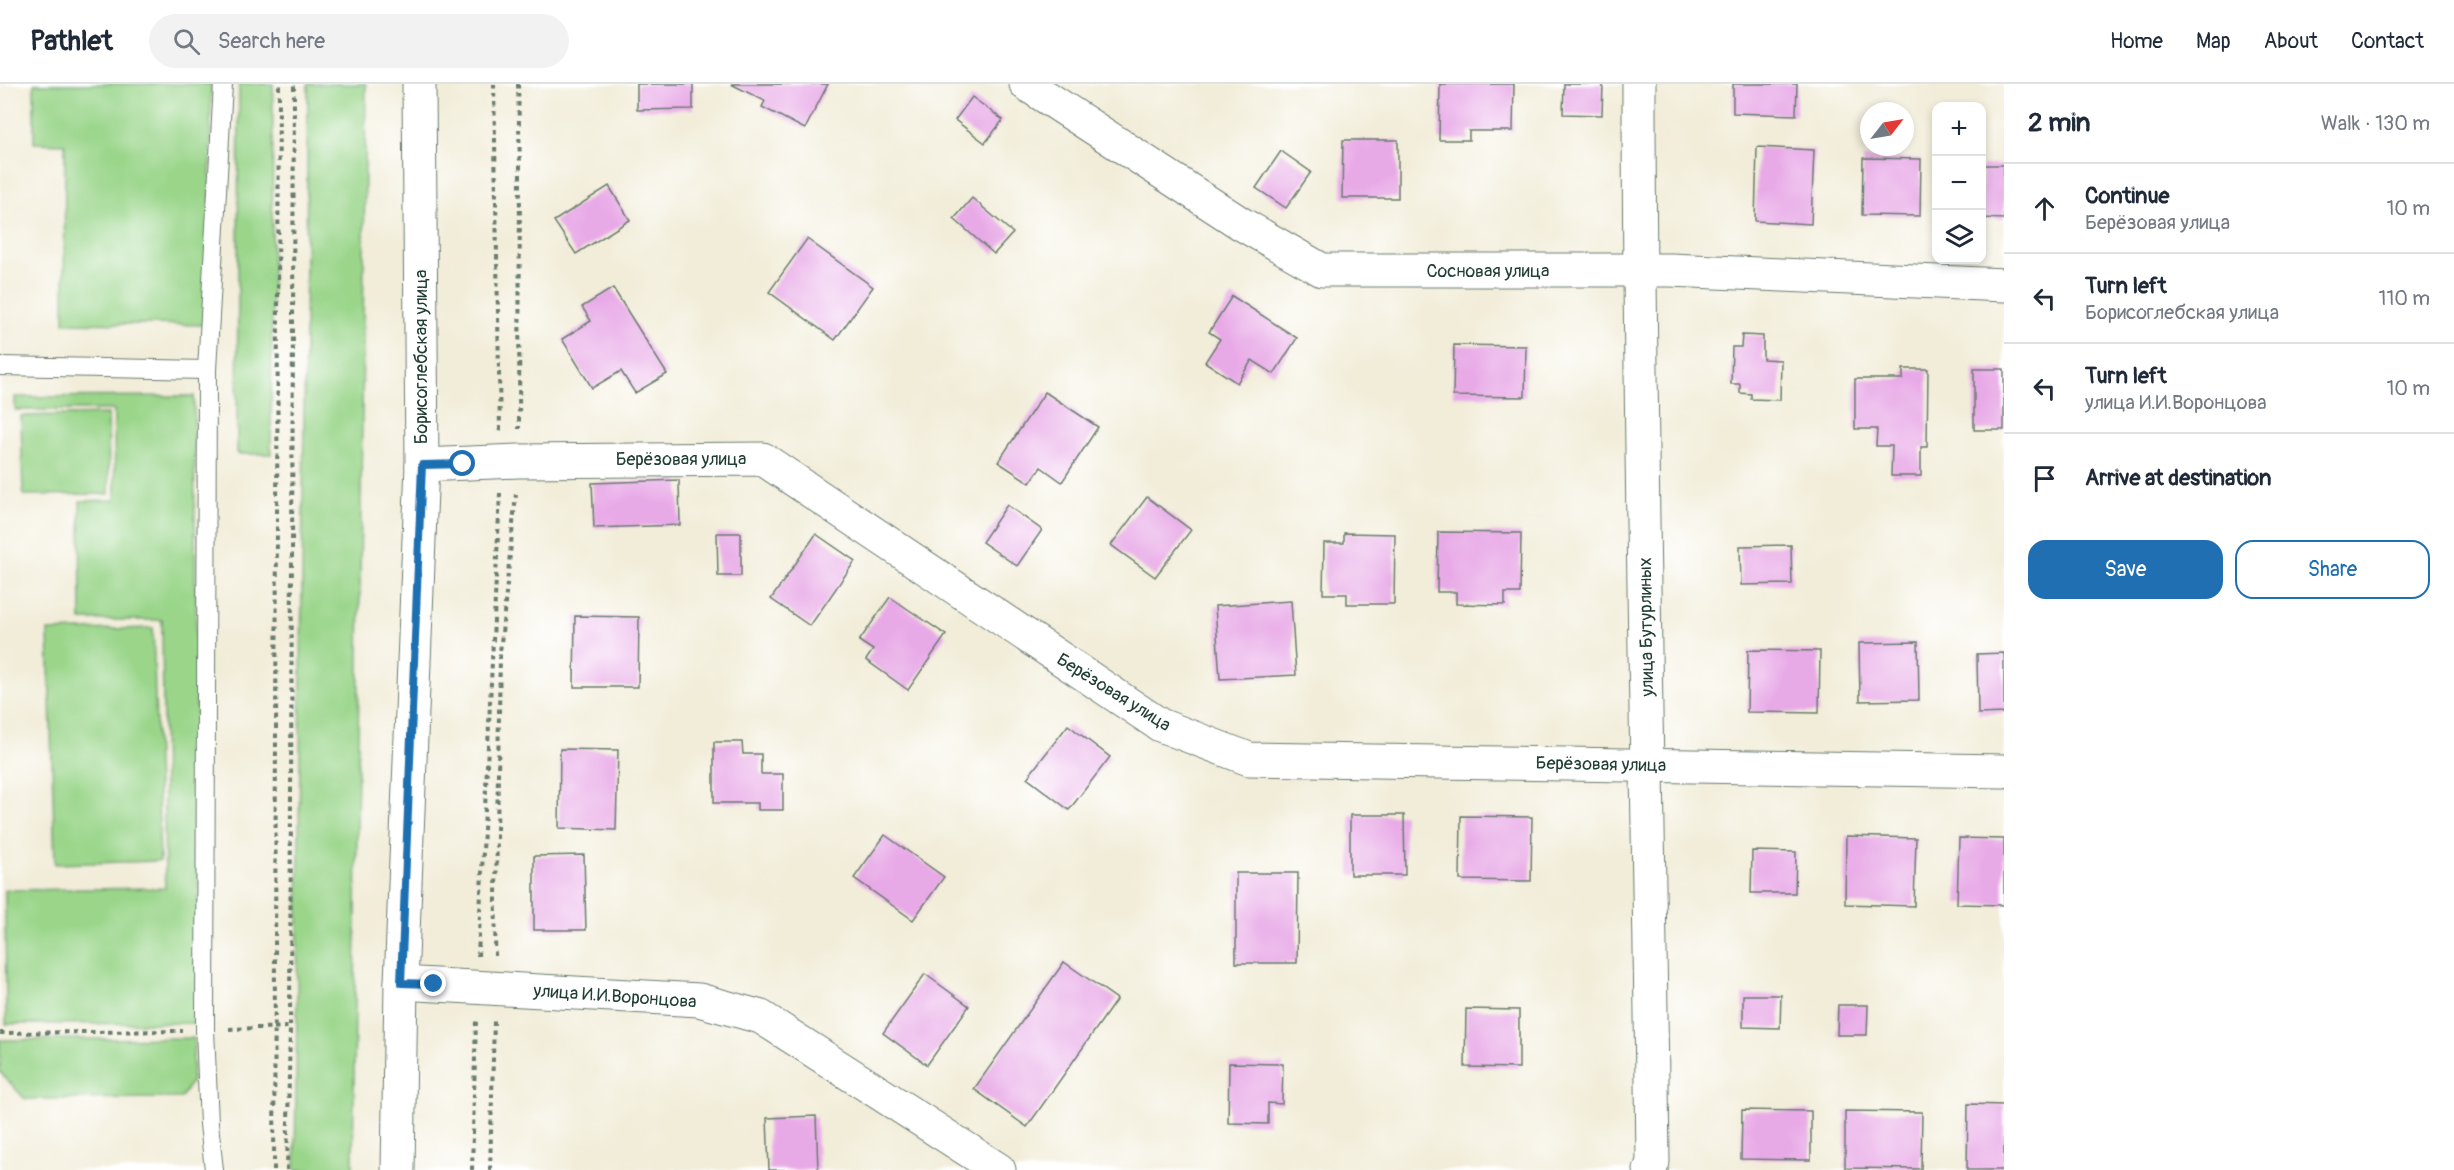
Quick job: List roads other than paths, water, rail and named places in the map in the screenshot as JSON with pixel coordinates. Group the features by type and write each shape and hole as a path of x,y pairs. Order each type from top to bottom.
{"street":[{"name":"Борисоглебская улица","path":"398,1170 401,983 422,465 419,84"},
{"name":"Сосновая улица","path":"1026,84 1240,223 1322,270 1671,270 2004,285"},
{"name":"улица Бутурлиных","path":"1639,84 1639,271 1649,765 1653,1162 1650,1170"},
{"name":"Берёзовая улица","path":"422,465 510,461 764,459 1160,725 1249,759 2004,771"},
{"name":"улица И.И.Воронцова","path":"401,983 699,1000 761,1017 999,1170"}],"lane":[{"path":"214,1170 209,1124 205,1030 207,370 223,84"},
{"path":"0,366 207,370"}]}
